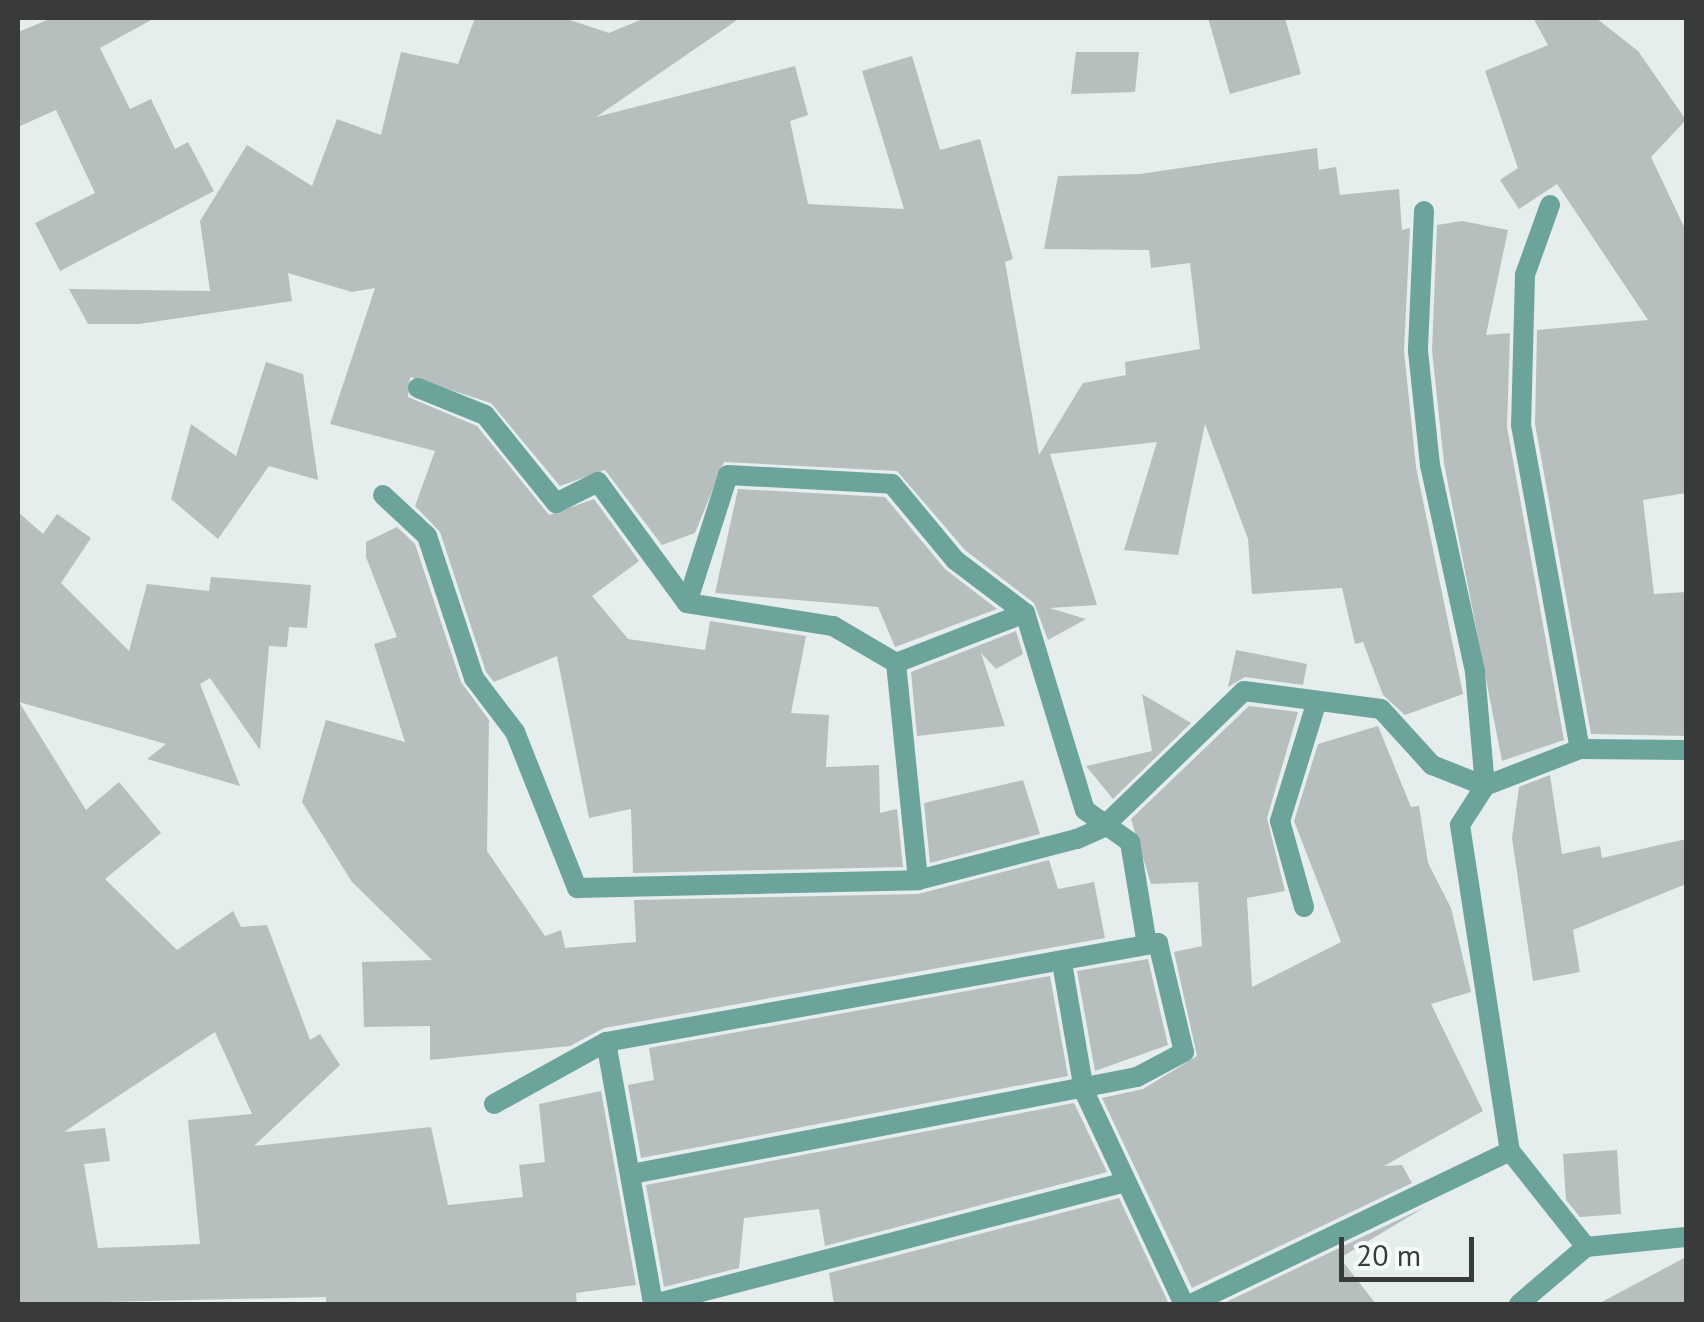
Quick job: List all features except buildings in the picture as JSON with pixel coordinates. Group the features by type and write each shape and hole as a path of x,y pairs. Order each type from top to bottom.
{"street":[{"path":"1550,205 1526,274 1521,426 1580,749"},
{"path":"1424,210 1418,351 1430,465 1475,672 1485,786"},
{"path":"418,388 484,415 556,503 598,482 687,603 833,626 896,663"},
{"path":"687,603 728,474 750,470 892,484 956,560 1025,613 1085,810 1102,828 1130,842 1147,945"},
{"path":"383,495 427,536 474,678 515,732 577,888 918,880 1102,828 1244,690 1316,704 1381,709 1432,766 1485,786"},
{"path":"896,663 1025,613"},
{"path":"896,663 918,880"},
{"path":"1304,907 1280,820 1316,704"},
{"path":"1586,1247 1510,1150 1460,825 1485,786 1580,749 1686,750"},
{"path":"494,1104 606,1042 1158,943 1184,1052 1084,1091 969,1102 632,1174"},
{"path":"1062,962 1084,1091 1121,1183 1184,1304"},
{"path":"606,1042 654,1304 1121,1183"},
{"path":"1192,1304 1510,1150"},
{"path":"1519,1304 1586,1247 1686,1236"}]}
